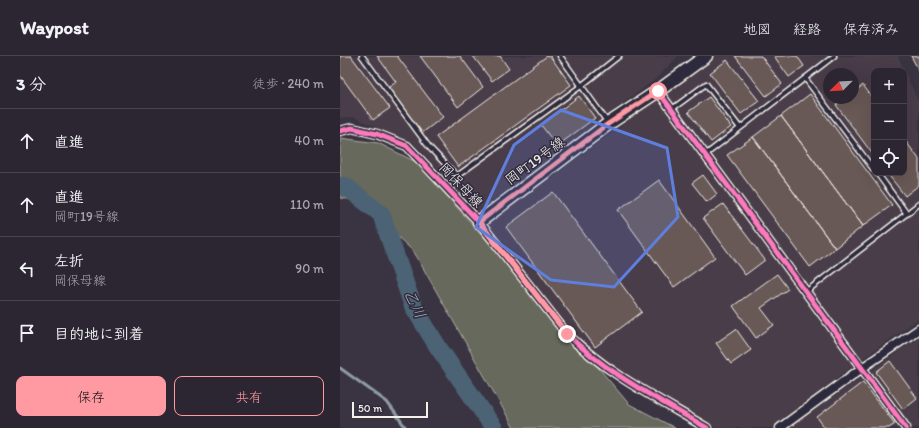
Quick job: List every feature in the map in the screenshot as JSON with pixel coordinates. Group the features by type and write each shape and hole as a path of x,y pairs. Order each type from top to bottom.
{"street":[{"path":"706,56 658,91 807,291 906,428"},
{"name":"岡町19号線","path":"479,222 608,124 658,91"},
{"name":"岡保母線","path":"340,131 352,128 377,134 407,146 479,222 567,334 579,346 612,371 708,428"},
{"path":"780,428 862,368 919,329"}],"lane":[{"path":"362,56 429,146 457,176 581,86 619,56"},
{"path":"560,56 608,124"},
{"path":"705,155 834,56"},
{"path":"805,78 871,166"},
{"path":"672,110 706,84 740,128"},
{"path":"879,176 907,214"},
{"path":"807,291 919,204"}],"highlighted area":[{"path":"561,110 667,148 678,217 614,287 551,280 476,227 514,145"}],"shaded area":[{"path":"340,56 678,56 657,78 479,211 413,143 353,117 340,118"},
{"path":"716,56 898,56 903,68 871,68 871,176 907,176 907,76 919,103 919,264 917,267 919,270 919,319 854,365 772,428 717,428 607,363 579,341 488,224"},
{"path":"919,337 919,428 789,428"}],"green space":[{"path":"340,138 378,143 416,162 547,307 629,404 675,428 514,428 414,252 360,201 340,198"}],"building":[{"path":"340,56 351,56 390,108 373,120 340,75"},
{"path":"377,56 397,56 443,117 422,133 388,88 396,82"},
{"path":"420,56 460,56 483,87 458,107"},
{"path":"473,56 500,56 509,69 492,81"},
{"path":"547,56 550,56 571,85 458,167 436,137"},
{"path":"735,56 761,56 782,84 766,96"},
{"path":"774,56 797,56 804,66 789,77"},
{"path":"911,56 919,56 919,71"},
{"path":"727,60 759,101 741,114 710,73"},
{"path":"863,85 871,96 871,152 836,105 859,104 859,88"},
{"path":"810,94 892,205 863,226 781,116"},
{"path":"579,96 595,118 557,146 541,125"},
{"path":"709,97 731,127 711,142 688,112"},
{"path":"781,116 863,226 835,248 753,137"},
{"path":"753,137 835,248 810,267 727,155"},
{"path":"907,143 919,159 919,185 905,196 889,176 907,176"},
{"path":"703,175 717,194 707,202 692,183"},
{"path":"659,180 715,257 674,287 618,210"},
{"path":"553,192 642,312 595,347 506,227"},
{"path":"723,204 765,260 745,275 703,218"},
{"path":"777,274 788,289 761,308 774,325 756,338 733,306"},
{"path":"736,329 751,350 731,364 716,343"},
{"path":"890,361 917,398 903,409 876,372"},
{"path":"863,382 895,424 889,428 825,428 817,417"}],"waterway":[{"name":"乙川","path":"340,186 345,186 381,214 413,306 438,347 494,428"},
{"path":"340,368 387,402 406,428"}],"cycle path":[{"path":"658,91 906,428"},
{"path":"340,131 352,128 377,134 407,146 479,222 567,334 599,362 616,374 707,428"}],"route":[{"path":"567,334 479,222 608,124 658,91"}]}
